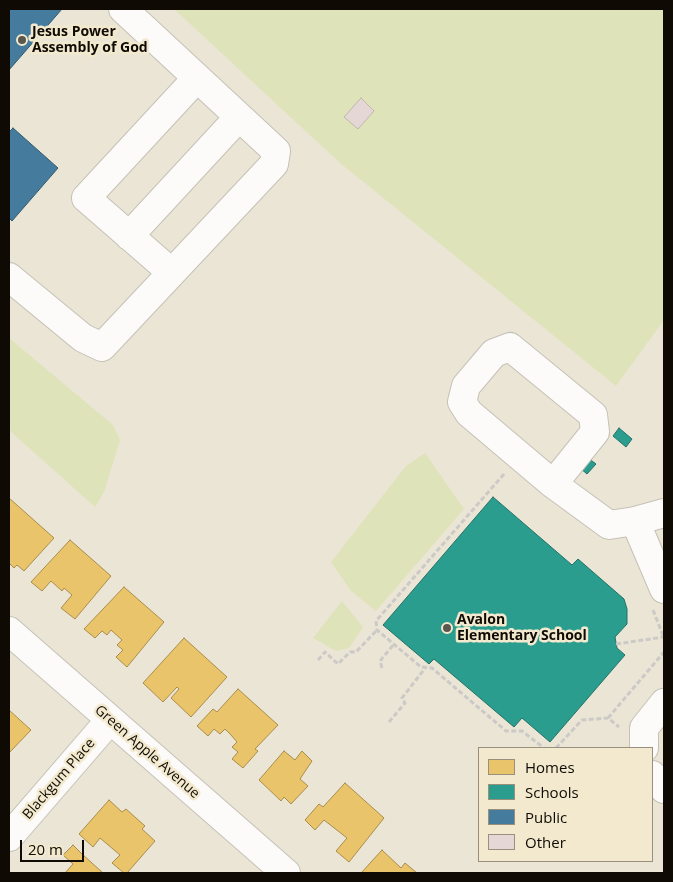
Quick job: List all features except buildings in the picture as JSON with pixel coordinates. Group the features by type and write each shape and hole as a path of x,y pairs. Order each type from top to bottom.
{"street":[{"path":"9,277 83,338 102,347 274,164 276,151 123,9"},
{"path":"171,272 86,198 197,78"},
{"path":"130,236 239,117"},
{"path":"553,484 595,432 593,414 510,347 494,353 466,386 462,402 469,413 553,484 609,525 635,521 664,513"},
{"path":"635,521 664,589"},
{"name":"Green Apple Avenue","path":"9,631 286,873"},
{"path":"635,740 664,703"},
{"name":"Blackgum Place","path":"9,837 110,720"},
{"path":"653,776 664,789"}],"path":[{"path":"508,468 376,621 377,630 421,667 432,668 506,731 522,731 543,747"},
{"path":"318,660 325,652 338,664 350,652 356,652 377,630"},
{"path":"616,644 664,638"},
{"path":"382,668 380,661 394,644"},
{"path":"608,718 664,652"},
{"path":"389,722 405,704 402,698 426,667"},
{"path":"557,747 582,720 608,718 635,740"}],"green space":[{"path":"174,9 664,9 664,320 616,386 340,163"},
{"path":"9,338 113,425 120,440 104,492 95,507 9,430"},
{"path":"425,453 464,509 376,611 351,591 331,562 405,467"},
{"path":"342,601 363,627 349,648 336,651 313,638"}],"place":[{"name":"Jesus Power Assembly of God","path":"22,40"},
{"name":"Avalon Elementary School","path":"447,628"}]}
